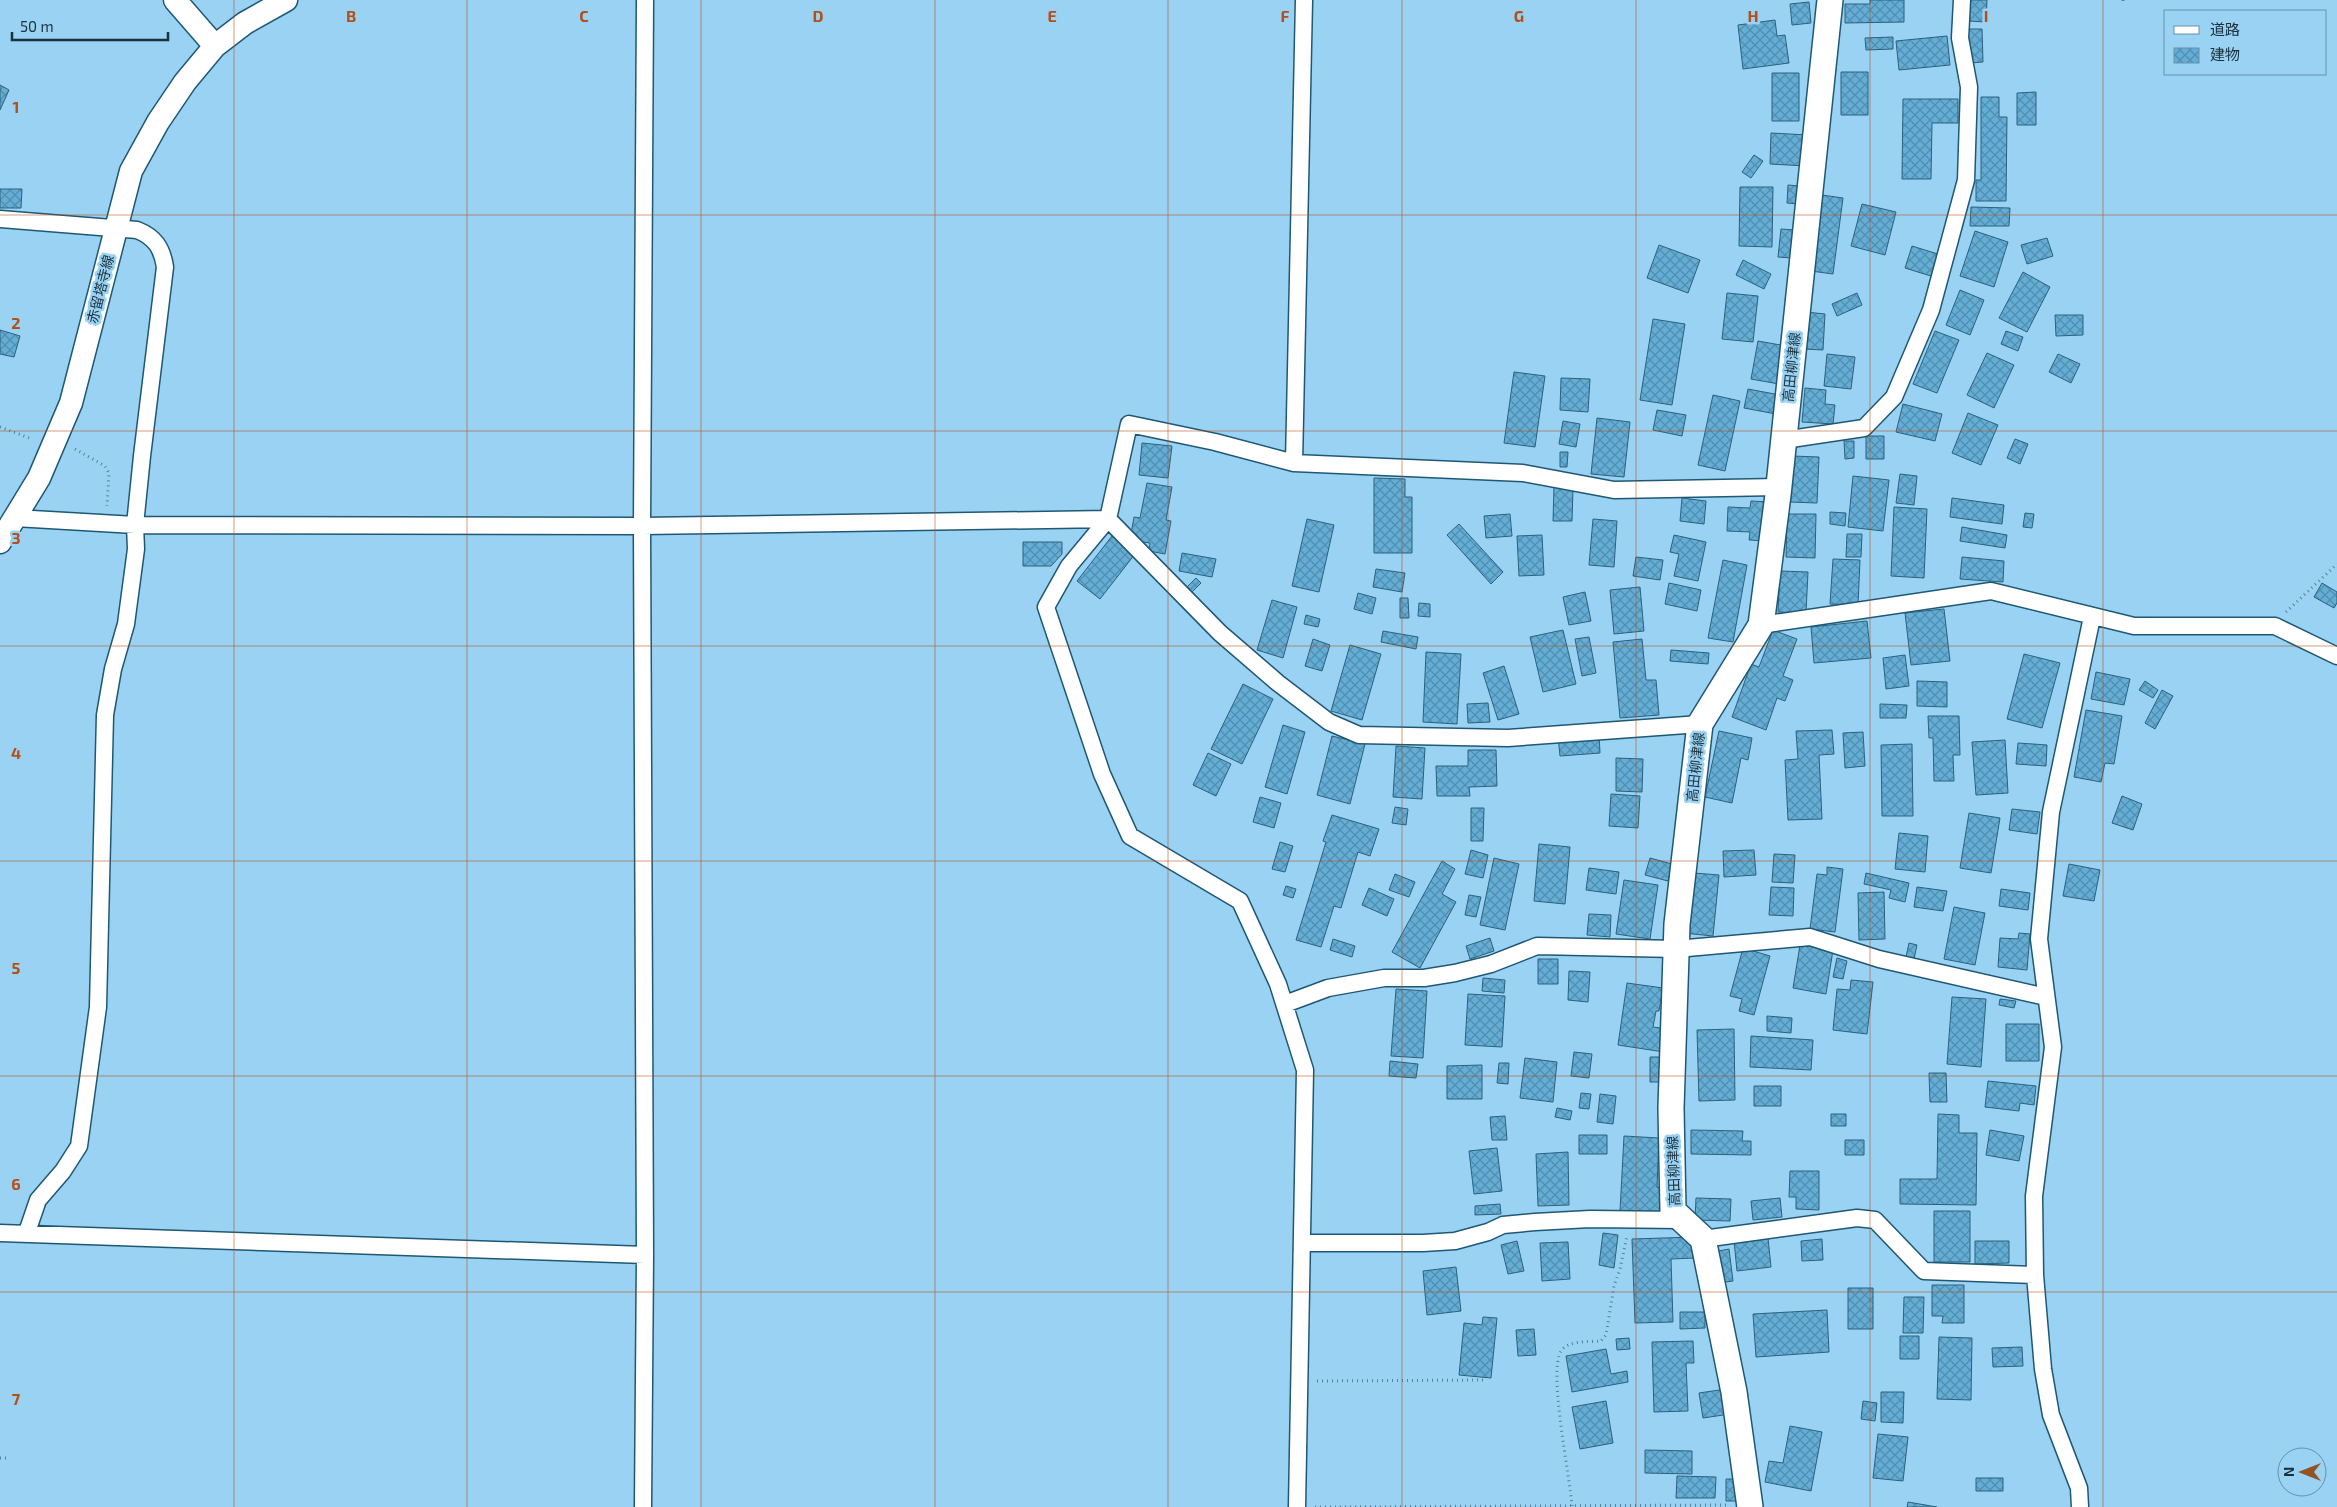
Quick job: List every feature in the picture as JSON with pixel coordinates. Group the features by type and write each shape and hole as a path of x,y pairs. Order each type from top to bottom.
{"main road":[{"path":"175,0 215,46"},
{"name":"赤留塔寺線","path":"0,542 39,478 71,404 131,171 158,122 186,82 215,46 245,23 286,0"},
{"name":"高田柳津線","path":"1703,1240 1673,1211 1670,1108 1676,949 1700,724 1761,625 1784,440 1830,0"},
{"path":"1703,1240 1734,1392 1750,1506"}],"street":[{"path":"643,1507 645,1255 642,526 646,0"},
{"path":"1294,463 1304,0"},
{"path":"1784,440 1864,428 1894,397 1931,310 1966,180 1969,87 1960,38 1962,0"},
{"path":"0,219 137,230 150,235 157,243 164,257 165,268 135,526 136,549 126,624 113,670 105,715 98,1006 79,1146 63,1172 38,1200 27,1232"},
{"path":"1297,1507 1305,1070 1278,984 1240,901 1130,836 1102,774 1046,607 1070,566 1108,519 1129,424 1214,442 1294,463 1523,473 1614,490 1778,487"},
{"path":"15,518 135,526 642,526 1108,519 1220,633 1278,683 1329,722 1359,735 1508,738 1700,724"},
{"path":"1761,625 1907,606 1992,591 2134,626 2275,626 2337,656"},
{"path":"2080,1507 2079,1488 2050,1415 2043,1369 2035,1275 2034,1196 2053,1047 2039,938 2051,812 2092,617"},
{"path":"1285,1004 1328,988 1384,978 1424,978 1455,973 1491,964 1537,946 1676,949 1810,937 1878,959 2046,997"},
{"path":"1703,1240 1857,1218 1875,1220 1924,1271 2035,1275"},
{"path":"1302,1242 1423,1243 1468,1238 1503,1225 1590,1219 1628,1221 1683,1220"},
{"path":"0,1232 645,1255"}],"path":[{"path":"0,427 35,440 81,450 105,466 110,473 105,524"},
{"path":"2275,626 2295,602 2337,564"},
{"path":"1572,1506 1560,1413 1556,1362 1562,1349 1571,1344 1601,1340 1606,1335 1614,1286 1625,1249 1628,1221"},
{"path":"1299,1381 1488,1380"},
{"path":"0,1458 10,1458"},
{"path":"1314,1507 1750,1506"}],"building":[{"path":"1870,0 1904,0 1904,22 1845,23 1845,4 1870,4"},
{"path":"1969,0 1987,0 1986,22 1968,21"},
{"path":"1809,2 1811,23 1792,25 1790,4"},
{"path":"1775,20 1777,36 1785,35 1789,63 1743,69 1738,25"},
{"path":"1968,29 1982,29 1983,62 1969,63"},
{"path":"1947,36 1950,65 1899,70 1896,41"},
{"path":"1893,37 1893,49 1866,50 1865,38"},
{"path":"1841,72 1868,72 1868,115 1841,115"},
{"path":"1772,73 1799,73 1799,121 1772,121"},
{"path":"0,85 9,90 0,110"},
{"path":"2036,92 2036,125 2017,125 2017,93"},
{"path":"1981,97 1999,97 1999,117 2007,117 2006,201 1976,201 1976,180 1981,180"},
{"path":"1903,99 1958,99 1958,123 1932,123 1931,179 1902,179"},
{"path":"1771,133 1808,135 1806,166 1770,164"},
{"path":"1754,155 1763,161 1751,178 1742,172"},
{"path":"1788,185 1799,186 1798,204 1787,203"},
{"path":"1740,187 1773,187 1772,247 1739,246"},
{"path":"0,189 22,189 21,208 0,208"},
{"path":"1822,195 1843,198 1833,274 1811,271"},
{"path":"1862,204 1896,212 1885,255 1851,246"},
{"path":"1971,207 2010,208 2009,226 1970,226"},
{"path":"1781,229 1795,230 1791,258 1778,257"},
{"path":"1975,231 2008,242 1994,287 1960,276"},
{"path":"2047,238 2053,256 2027,264 2021,245"},
{"path":"1659,245 1700,260 1688,293 1647,278"},
{"path":"1912,246 1941,255 1934,277 1905,268"},
{"path":"1743,260 1771,274 1764,289 1736,275"},
{"path":"2023,272 2050,287 2027,332 1999,318"},
{"path":"1960,290 1984,300 1970,335 1946,325"},
{"path":"1727,293 1758,296 1753,342 1722,339"},
{"path":"1857,293 1862,305 1837,316 1832,304"},
{"path":"1806,312 1825,314 1823,350 1804,349"},
{"path":"2055,315 2083,315 2083,335 2056,336"},
{"path":"1653,319 1685,324 1672,405 1640,400"},
{"path":"0,330 20,336 14,357 0,354"},
{"path":"1935,331 1959,340 1937,393 1913,384"},
{"path":"2006,331 2023,337 2018,351 2001,344"},
{"path":"1758,341 1786,346 1779,384 1751,379"},
{"path":"1987,353 2014,365 1994,408 1967,395"},
{"path":"1827,354 1855,357 1851,389 1824,386"},
{"path":"2058,354 2080,364 2071,383 2049,372"},
{"path":"1514,372 1545,376 1535,447 1504,443"},
{"path":"1561,378 1590,379 1588,412 1560,410"},
{"path":"1805,388 1826,390 1825,404 1835,405 1833,424 1802,422"},
{"path":"1748,389 1780,395 1776,414 1744,408"},
{"path":"1713,395 1740,401 1725,471 1698,465"},
{"path":"1903,404 1942,414 1935,441 1896,432"},
{"path":"1657,410 1686,415 1682,436 1653,430"},
{"path":"1968,413 1998,425 1981,465 1952,453"},
{"path":"1597,418 1630,422 1624,477 1591,474"},
{"path":"1563,421 1580,424 1576,447 1559,444"},
{"path":"1866,436 1884,436 1884,459 1866,459"},
{"path":"2015,439 2028,444 2020,464 2007,458"},
{"path":"1844,441 1854,441 1854,458 1845,459"},
{"path":"1142,443 1172,446 1168,478 1139,475"},
{"path":"1560,452 1568,452 1567,467 1560,467"},
{"path":"1792,456 1819,457 1817,503 1790,502"},
{"path":"1900,474 1917,476 1914,505 1896,503"},
{"path":"1853,476 1889,480 1883,531 1848,527"},
{"path":"1374,478 1405,479 1405,497 1412,497 1412,553 1374,553"},
{"path":"1147,483 1172,487 1166,520 1171,521 1165,554 1149,551 1150,543 1136,541 1137,535 1131,534 1134,517 1140,518"},
{"path":"1554,487 1573,488 1572,521 1553,521"},
{"path":"1682,498 1706,501 1704,524 1680,521"},
{"path":"1952,498 2004,505 2002,524 1950,517"},
{"path":"1751,501 1770,502 1769,541 1749,540 1750,532 1727,531 1728,507 1750,508"},
{"path":"1894,507 1927,509 1924,578 1891,576"},
{"path":"1830,512 1846,513 1845,526 1830,524"},
{"path":"2025,513 2034,514 2032,528 2023,527"},
{"path":"1510,514 1512,536 1486,538 1484,516"},
{"path":"1787,514 1816,514 1815,558 1786,557"},
{"path":"1307,519 1334,525 1319,592 1292,586"},
{"path":"1593,519 1617,521 1614,567 1589,565"},
{"path":"1459,524 1503,572 1491,584 1447,535"},
{"path":"1962,527 2007,535 2005,548 1960,541"},
{"path":"1847,534 1862,534 1861,557 1846,557"},
{"path":"1542,535 1544,575 1519,576 1517,536"},
{"path":"1674,535 1706,542 1698,581 1674,576 1679,554 1670,552"},
{"path":"1112,536 1135,554 1100,599 1077,581"},
{"path":"1023,542 1062,542 1062,554 1051,566 1023,566"},
{"path":"1182,553 1216,559 1212,577 1179,571"},
{"path":"1636,557 1663,560 1660,580 1633,576"},
{"path":"1962,557 2004,561 2003,582 1960,579"},
{"path":"1833,559 1860,560 1858,605 1830,604"},
{"path":"1723,560 1747,565 1733,642 1708,638"},
{"path":"1376,569 1405,573 1402,592 1373,587"},
{"path":"1780,571 1808,572 1806,613 1778,612"},
{"path":"1196,578 1201,583 1191,593 1186,588"},
{"path":"1669,583 1701,590 1697,611 1665,604"},
{"path":"2322,583 2337,592 2337,603 2334,608 2314,597"},
{"path":"1640,587 1644,631 1614,634 1610,590"},
{"path":"1585,592 1591,621 1569,625 1563,597"},
{"path":"1358,593 1376,598 1372,614 1354,609"},
{"path":"1400,598 1408,598 1409,618 1400,618"},
{"path":"1272,600 1297,607 1283,658 1257,650"},
{"path":"1419,603 1430,604 1430,617 1418,616"},
{"path":"1944,609 1950,661 1911,665 1905,613"},
{"path":"1306,615 1320,619 1318,627 1304,624"},
{"path":"1867,621 1871,658 1814,663 1811,627"},
{"path":"1563,630 1576,684 1543,692 1530,637"},
{"path":"1773,630 1797,639 1783,676 1793,680 1785,701 1777,698 1766,730 1732,717 1751,664 1759,667"},
{"path":"1383,631 1418,637 1416,649 1381,642"},
{"path":"1589,637 1596,673 1582,676 1575,639"},
{"path":"1313,639 1330,645 1322,671 1305,666"},
{"path":"1642,639 1646,680 1656,680 1659,715 1620,718 1613,642"},
{"path":"1350,645 1381,654 1362,720 1331,711"},
{"path":"1671,650 1709,653 1708,664 1670,661"},
{"path":"1426,652 1461,654 1457,724 1423,722"},
{"path":"2024,654 2060,663 2042,728 2007,719"},
{"path":"1905,655 1909,686 1886,689 1883,658"},
{"path":"1504,666 1519,714 1498,720 1483,673"},
{"path":"2096,672 2130,679 2124,705 2091,699"},
{"path":"1917,681 1947,682 1947,707 1917,706"},
{"path":"2145,681 2158,690 2153,698 2139,690"},
{"path":"1243,684 1273,699 1242,764 1211,749"},
{"path":"2162,690 2173,696 2155,729 2145,723"},
{"path":"1488,703 1490,722 1468,723 1467,704"},
{"path":"1880,704 1907,705 1906,718 1880,718"},
{"path":"2086,710 2122,716 2114,764 2105,763 2101,782 2074,777"},
{"path":"1928,716 1959,716 1960,755 1953,755 1954,781 1934,781 1933,738 1929,738"},
{"path":"1283,725 1305,732 1287,794 1265,787"},
{"path":"1832,730 1834,754 1819,755 1822,819 1788,820 1785,760 1798,759 1796,731"},
{"path":"1719,731 1752,738 1748,760 1741,758 1732,803 1705,797"},
{"path":"1863,732 1865,766 1845,768 1843,733"},
{"path":"1599,734 1600,753 1560,756 1558,736"},
{"path":"1332,736 1365,744 1350,804 1317,795"},
{"path":"2005,740 2008,793 1976,795 1972,742"},
{"path":"2018,743 2047,745 2046,766 2016,764"},
{"path":"1912,744 1913,816 1882,816 1881,745"},
{"path":"1396,746 1425,748 1422,799 1393,797"},
{"path":"1468,750 1496,750 1497,786 1469,787 1470,796 1437,796 1436,766 1468,766"},
{"path":"1208,753 1231,764 1216,796 1193,785"},
{"path":"1616,758 1643,759 1642,792 1616,791"},
{"path":"1611,794 1640,796 1638,828 1609,826"},
{"path":"2122,796 2142,804 2133,830 2112,823"},
{"path":"1260,797 1281,803 1274,828 1253,822"},
{"path":"1395,807 1408,809 1406,825 1392,823"},
{"path":"1471,808 1484,808 1483,841 1471,841"},
{"path":"2012,809 2040,812 2037,834 2009,830"},
{"path":"1969,813 2000,818 1991,873 1960,868"},
{"path":"1332,815 1379,829 1370,856 1358,852 1341,908 1334,906 1321,947 1296,940 1326,842 1323,841"},
{"path":"1899,833 1928,836 1925,872 1895,869"},
{"path":"1280,842 1293,846 1285,872 1272,869"},
{"path":"1539,844 1570,847 1565,904 1534,901"},
{"path":"1471,850 1488,855 1483,878 1465,874"},
{"path":"1754,850 1756,875 1724,877 1723,851"},
{"path":"1774,854 1795,855 1793,883 1772,882"},
{"path":"1494,858 1519,864 1505,930 1480,925"},
{"path":"1650,858 1672,864 1668,881 1645,875"},
{"path":"1442,861 1455,869 1442,894 1456,902 1420,968 1392,952"},
{"path":"2069,864 2100,870 2094,901 2063,896"},
{"path":"1827,867 1843,869 1835,932 1810,929 1817,874 1827,875"},
{"path":"1589,868 1619,872 1616,894 1586,890"},
{"path":"1694,873 1719,875 1713,936 1683,933"},
{"path":"1866,873 1909,883 1905,902 1889,898 1891,890 1864,884"},
{"path":"1395,874 1415,882 1409,897 1389,890"},
{"path":"1624,880 1658,885 1650,939 1616,934"},
{"path":"1286,886 1296,889 1293,898 1283,895"},
{"path":"1771,887 1794,888 1793,916 1769,915"},
{"path":"1917,887 1947,891 1943,911 1914,907"},
{"path":"1369,888 1394,899 1387,916 1362,905"},
{"path":"2001,889 2030,893 2028,910 1999,906"},
{"path":"1884,892 1885,939 1859,940 1858,893"},
{"path":"1469,895 1481,897 1476,917 1465,915"},
{"path":"1954,907 1985,913 1975,965 1944,959"},
{"path":"1589,914 1611,915 1610,937 1587,935"},
{"path":"2019,933 2030,934 2027,970 1998,967 2000,938 2018,939"},
{"path":"1490,938 1494,951 1470,959 1466,946"},
{"path":"1333,939 1355,946 1352,957 1330,950"},
{"path":"1909,943 1917,945 1914,959 1906,957"},
{"path":"1800,945 1833,950 1826,994 1793,988"},
{"path":"1743,948 1770,956 1754,1015 1739,1011 1742,999 1730,996"},
{"path":"1837,958 1847,961 1843,979 1833,977"},
{"path":"1538,959 1558,959 1558,984 1538,984"},
{"path":"1569,971 1590,972 1588,1002 1568,1000"},
{"path":"1483,978 1505,980 1504,993 1482,991"},
{"path":"1851,980 1873,982 1867,1034 1833,1030 1837,989 1850,990"},
{"path":"1627,983 1663,988 1659,1011 1656,1011 1653,1027 1668,1029 1664,1052 1618,1045"},
{"path":"1396,989 1427,991 1423,1058 1391,1056"},
{"path":"1468,994 1505,996 1502,1047 1465,1045"},
{"path":"1952,997 1986,999 1981,1067 1947,1064"},
{"path":"2000,999 2016,1001 2014,1008 1999,1005"},
{"path":"1767,1016 1792,1018 1791,1033 1767,1031"},
{"path":"2006,1024 2039,1024 2039,1061 2006,1061"},
{"path":"1734,1029 1735,1100 1699,1101 1697,1030"},
{"path":"1751,1036 1813,1040 1811,1070 1750,1067"},
{"path":"1574,1052 1592,1054 1589,1078 1571,1076"},
{"path":"1650,1057 1667,1057 1667,1082 1650,1082"},
{"path":"1525,1058 1557,1062 1553,1102 1520,1098"},
{"path":"1390,1061 1418,1064 1416,1078 1389,1076"},
{"path":"1499,1063 1509,1063 1508,1084 1497,1083"},
{"path":"1482,1065 1482,1099 1447,1099 1447,1066"},
{"path":"1929,1073 1946,1073 1947,1102 1930,1102"},
{"path":"1988,1081 2036,1086 2034,1105 2020,1103 2019,1111 1985,1107"},
{"path":"1754,1086 1781,1086 1781,1106 1754,1106"},
{"path":"1581,1093 1591,1094 1589,1109 1579,1108"},
{"path":"1600,1094 1616,1096 1613,1124 1597,1122"},
{"path":"1557,1108 1572,1111 1570,1120 1555,1117"},
{"path":"1831,1114 1846,1114 1846,1126 1831,1126"},
{"path":"1938,1114 1959,1115 1959,1133 1977,1133 1976,1205 1900,1204 1900,1179 1937,1179"},
{"path":"1505,1116 1507,1140 1492,1140 1490,1117"},
{"path":"1691,1130 1743,1131 1742,1141 1751,1141 1751,1155 1691,1154"},
{"path":"1990,1130 2024,1136 2019,1161 1986,1155"},
{"path":"1579,1135 1607,1135 1607,1154 1579,1154"},
{"path":"1624,1136 1659,1138 1657,1187 1664,1188 1662,1214 1620,1211"},
{"path":"1845,1140 1864,1140 1864,1155 1845,1155"},
{"path":"1497,1148 1502,1191 1474,1194 1469,1151"},
{"path":"1568,1152 1569,1205 1538,1206 1536,1154"},
{"path":"1790,1171 1819,1171 1819,1210 1796,1209 1796,1197 1789,1197"},
{"path":"1696,1198 1731,1199 1730,1221 1695,1220"},
{"path":"1780,1198 1782,1217 1753,1220 1751,1201"},
{"path":"1500,1204 1501,1214 1475,1215 1475,1206"},
{"path":"1934,1211 1970,1211 1970,1262 1934,1262"},
{"path":"1603,1233 1618,1235 1614,1268 1599,1265"},
{"path":"1694,1237 1694,1258 1671,1259 1673,1322 1635,1323 1632,1239"},
{"path":"1768,1238 1771,1267 1737,1271 1734,1241"},
{"path":"1822,1239 1823,1260 1802,1261 1801,1241"},
{"path":"1517,1241 1524,1271 1508,1274 1501,1245"},
{"path":"1975,1241 2009,1241 2009,1263 1975,1264"},
{"path":"1568,1242 1570,1279 1542,1281 1540,1243"},
{"path":"1729,1249 1733,1281 1719,1283 1714,1252"},
{"path":"1456,1267 1461,1311 1427,1315 1423,1271"},
{"path":"1932,1285 1964,1285 1964,1323 1942,1323 1943,1316 1932,1316"},
{"path":"1848,1288 1873,1288 1873,1329 1848,1329"},
{"path":"1904,1297 1924,1297 1923,1333 1903,1333"},
{"path":"1827,1310 1829,1352 1756,1357 1753,1314"},
{"path":"1680,1312 1705,1312 1705,1328 1680,1329"},
{"path":"1483,1317 1497,1318 1491,1378 1459,1375 1464,1323 1482,1325"},
{"path":"1534,1329 1536,1355 1518,1356 1516,1330"},
{"path":"1900,1336 1919,1336 1919,1359 1900,1359"},
{"path":"1939,1337 1972,1338 1971,1400 1937,1399"},
{"path":"1629,1338 1630,1349 1617,1350 1616,1339"},
{"path":"1693,1341 1694,1363 1686,1363 1688,1411 1654,1412 1652,1342"},
{"path":"2022,1347 2023,1366 1993,1367 1992,1348"},
{"path":"1606,1349 1611,1374 1627,1371 1628,1382 1572,1392 1566,1356"},
{"path":"1726,1389 1730,1414 1703,1418 1699,1393"},
{"path":"1881,1392 1904,1392 1903,1423 1881,1422"},
{"path":"1606,1401 1613,1443 1580,1449 1572,1407"},
{"path":"1863,1401 1877,1403 1875,1421 1861,1419"},
{"path":"1790,1426 1822,1432 1811,1491 1765,1482 1769,1461 1783,1463"},
{"path":"1878,1434 1908,1437 1903,1481 1873,1478"},
{"path":"1645,1450 1692,1451 1692,1474 1645,1473"},
{"path":"1677,1476 1716,1477 1715,1498 1676,1498"},
{"path":"1976,1478 2003,1478 2003,1491 1976,1491"},
{"path":"1726,1479 1739,1479 1738,1501 1726,1501"},
{"path":"1908,1502 1937,1507 1907,1507"}]}
